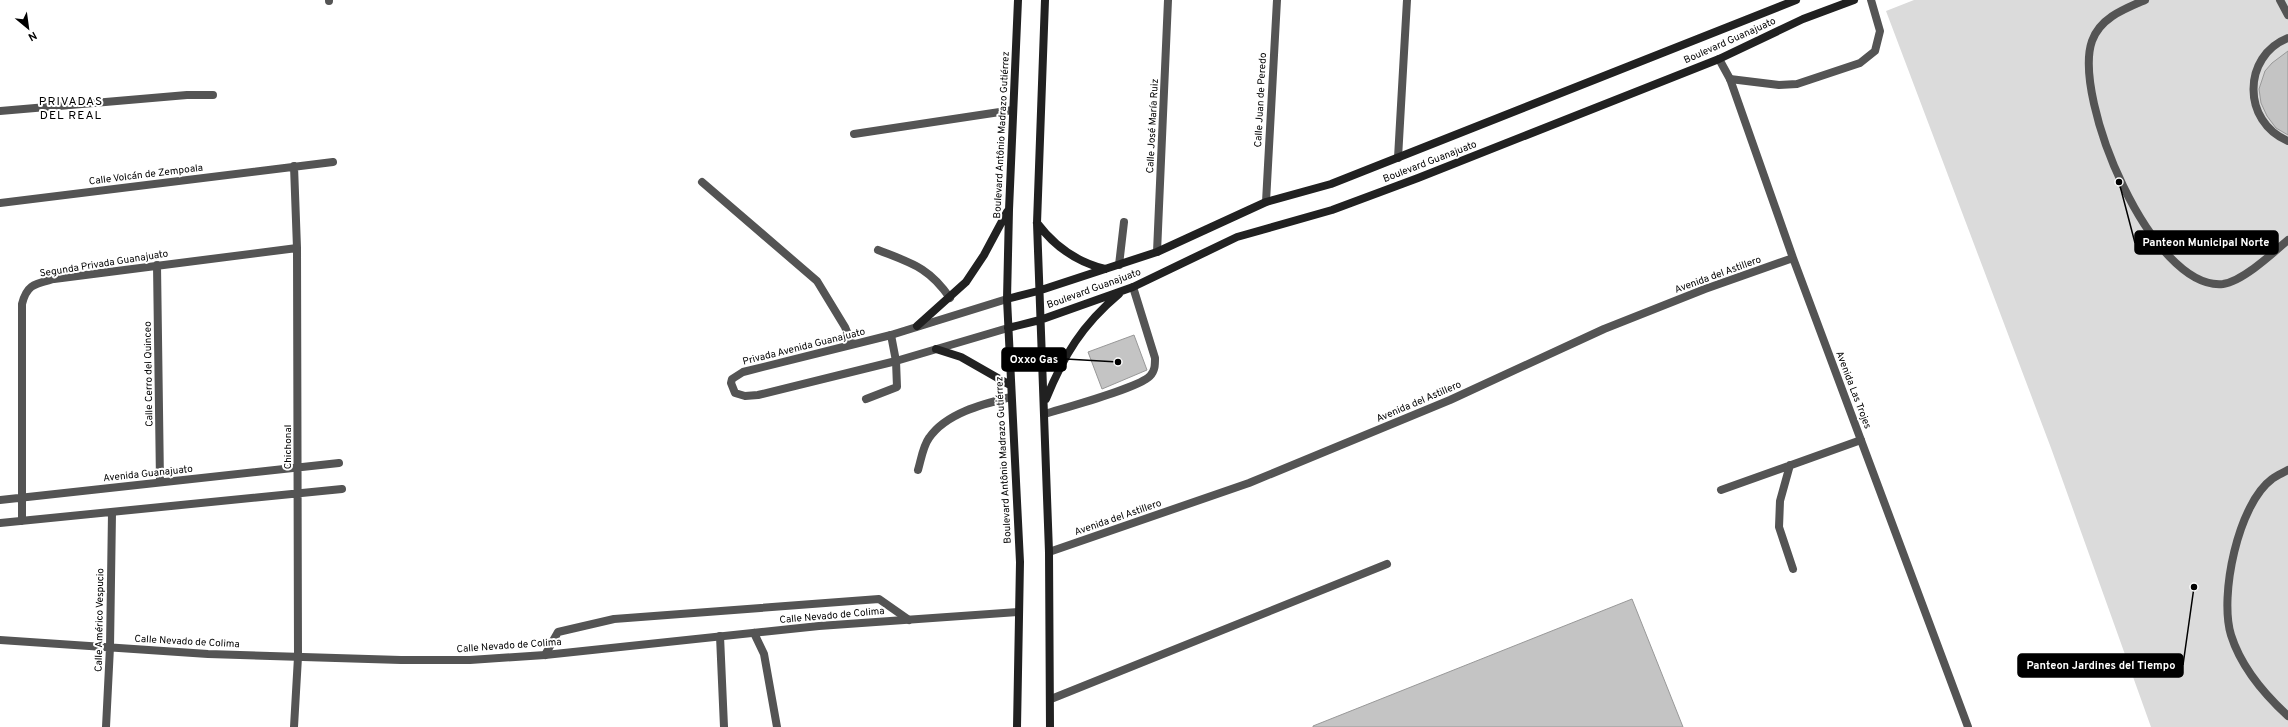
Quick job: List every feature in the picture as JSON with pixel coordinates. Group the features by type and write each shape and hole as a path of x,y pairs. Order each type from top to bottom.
{"street":[{"name":"Boulevard Antônio Madrazo Gutiérrez","path":"1017,727 1020,562 1010,385 1007,299 1008,210 1018,0"},
{"path":"1046,0 1036,223 1038,292 1045,402 1049,552 1050,727"},
{"name":"Calle José María Ruiz","path":"1157,252 1168,0"},
{"name":"Calle Juan de Peredo","path":"1266,202 1277,0"},
{"path":"1398,158 1407,0"},
{"name":"Boulevard Guanajuato","path":"1007,299 1038,292 1157,252 1266,202 1331,184 1796,0"},
{"name":"Boulevard Guanajuato","path":"1008,328 1040,320 1133,287 1237,237 1332,210 1719,59 1803,19 1854,0"},
{"path":"1730,79 1779,85 1796,84 1860,63 1875,51 1880,31 1870,0"},
{"path":"2145,0 2122,10 2103,22 2092,41 2088,60 2094,108 2116,173 2156,244 2176,265 2192,277 2206,282 2222,284 2250,271 2288,240"},
{"path":"2280,0 2288,15"},
{"path":"2288,38 2279,41 2260,60 2253,85 2256,110 2263,122 2271,131 2288,141"},
{"name":"Avenida Las Trojes","path":"1719,59 1730,79 1793,258 1968,727"},
{"path":"0,111 187,95 213,95"},
{"path":"854,134 1013,110"},
{"name":"Calle Volcán de Zempoala","path":"0,203 334,162"},
{"name":"Chichonal","path":"294,166 297,248 298,467 298,658 294,727"},
{"path":"702,182 817,281 845,327 852,344"},
{"path":"917,326 950,298 975,270 1008,210"},
{"path":"1119,265 1124,222"},
{"path":"1036,223 1065,253 1090,265 1106,269"},
{"name":"Segunda Privada Guanajuato","path":"22,520 20,497 22,304 25,292 31,286 54,279 297,248"},
{"path":"878,250 920,266 938,281 950,298"},
{"name":"Avenida del Astillero","path":"1049,552 1249,482 1450,400 1604,329 1705,289 1793,258"},
{"name":"Calle Cerro del Quinceo","path":"157,265 160,482"},
{"path":"1045,414 1140,382 1151,375 1154,369 1155,358 1133,287"},
{"path":"1045,402 1057,372 1076,337 1090,320 1122,291"},
{"name":"Privada Avenida Guanajuato","path":"1007,299 891,335 744,372 732,378 732,388 740,395 758,394 896,361 1008,328"},
{"path":"866,399 897,387 896,361 891,335"},
{"path":"936,349 961,357 1010,385"},
{"path":"918,470 928,439 941,424 983,404 1011,397"},
{"path":"1721,490 1861,440"},
{"path":"298,467 339,464"},
{"path":"1790,465 1780,501 1779,527 1793,569"},
{"name":"Avenida Guanajuato","path":"0,500 298,467"},
{"path":"2288,470 2272,479 2260,492 2248,513 2233,555 2228,579 2228,610 2231,634 2238,652 2249,672 2269,699 2288,716"},
{"path":"0,523 112,513 297,492 342,489"},
{"name":"Calle Américo Vespucio","path":"106,727 110,647 112,513"},
{"path":"1051,699 1387,564"},
{"path":"545,655 558,632 614,619 879,599 909,620"},
{"name":"Calle Nevado de Colima","path":"0,640 298,658 470,660 545,655 754,633 1019,612"},
{"path":"754,633 764,654 777,727"},
{"path":"720,636 724,727"}],"shaded area":[{"path":"1914,0 2288,0 2288,727 2151,727 2051,448 1886,11"}],"building":[{"path":"2288,51 2288,135 2276,128 2267,116 2261,103 2259,89 2265,71 2272,63"},
{"path":"1134,335 1147,370 1102,389 1088,352"},
{"path":"1632,599 1683,727 1313,727 1313,726"}],"place":[{"name":"Panteon Municipal Norte","path":"2119,182"},
{"name":"Oxxo Gas","path":"1118,362"},
{"name":"Panteon Jardines del Tiempo","path":"2194,587"}],"district":[{"name":"PRIVADAS DEL REAL","path":"71,109"}]}
